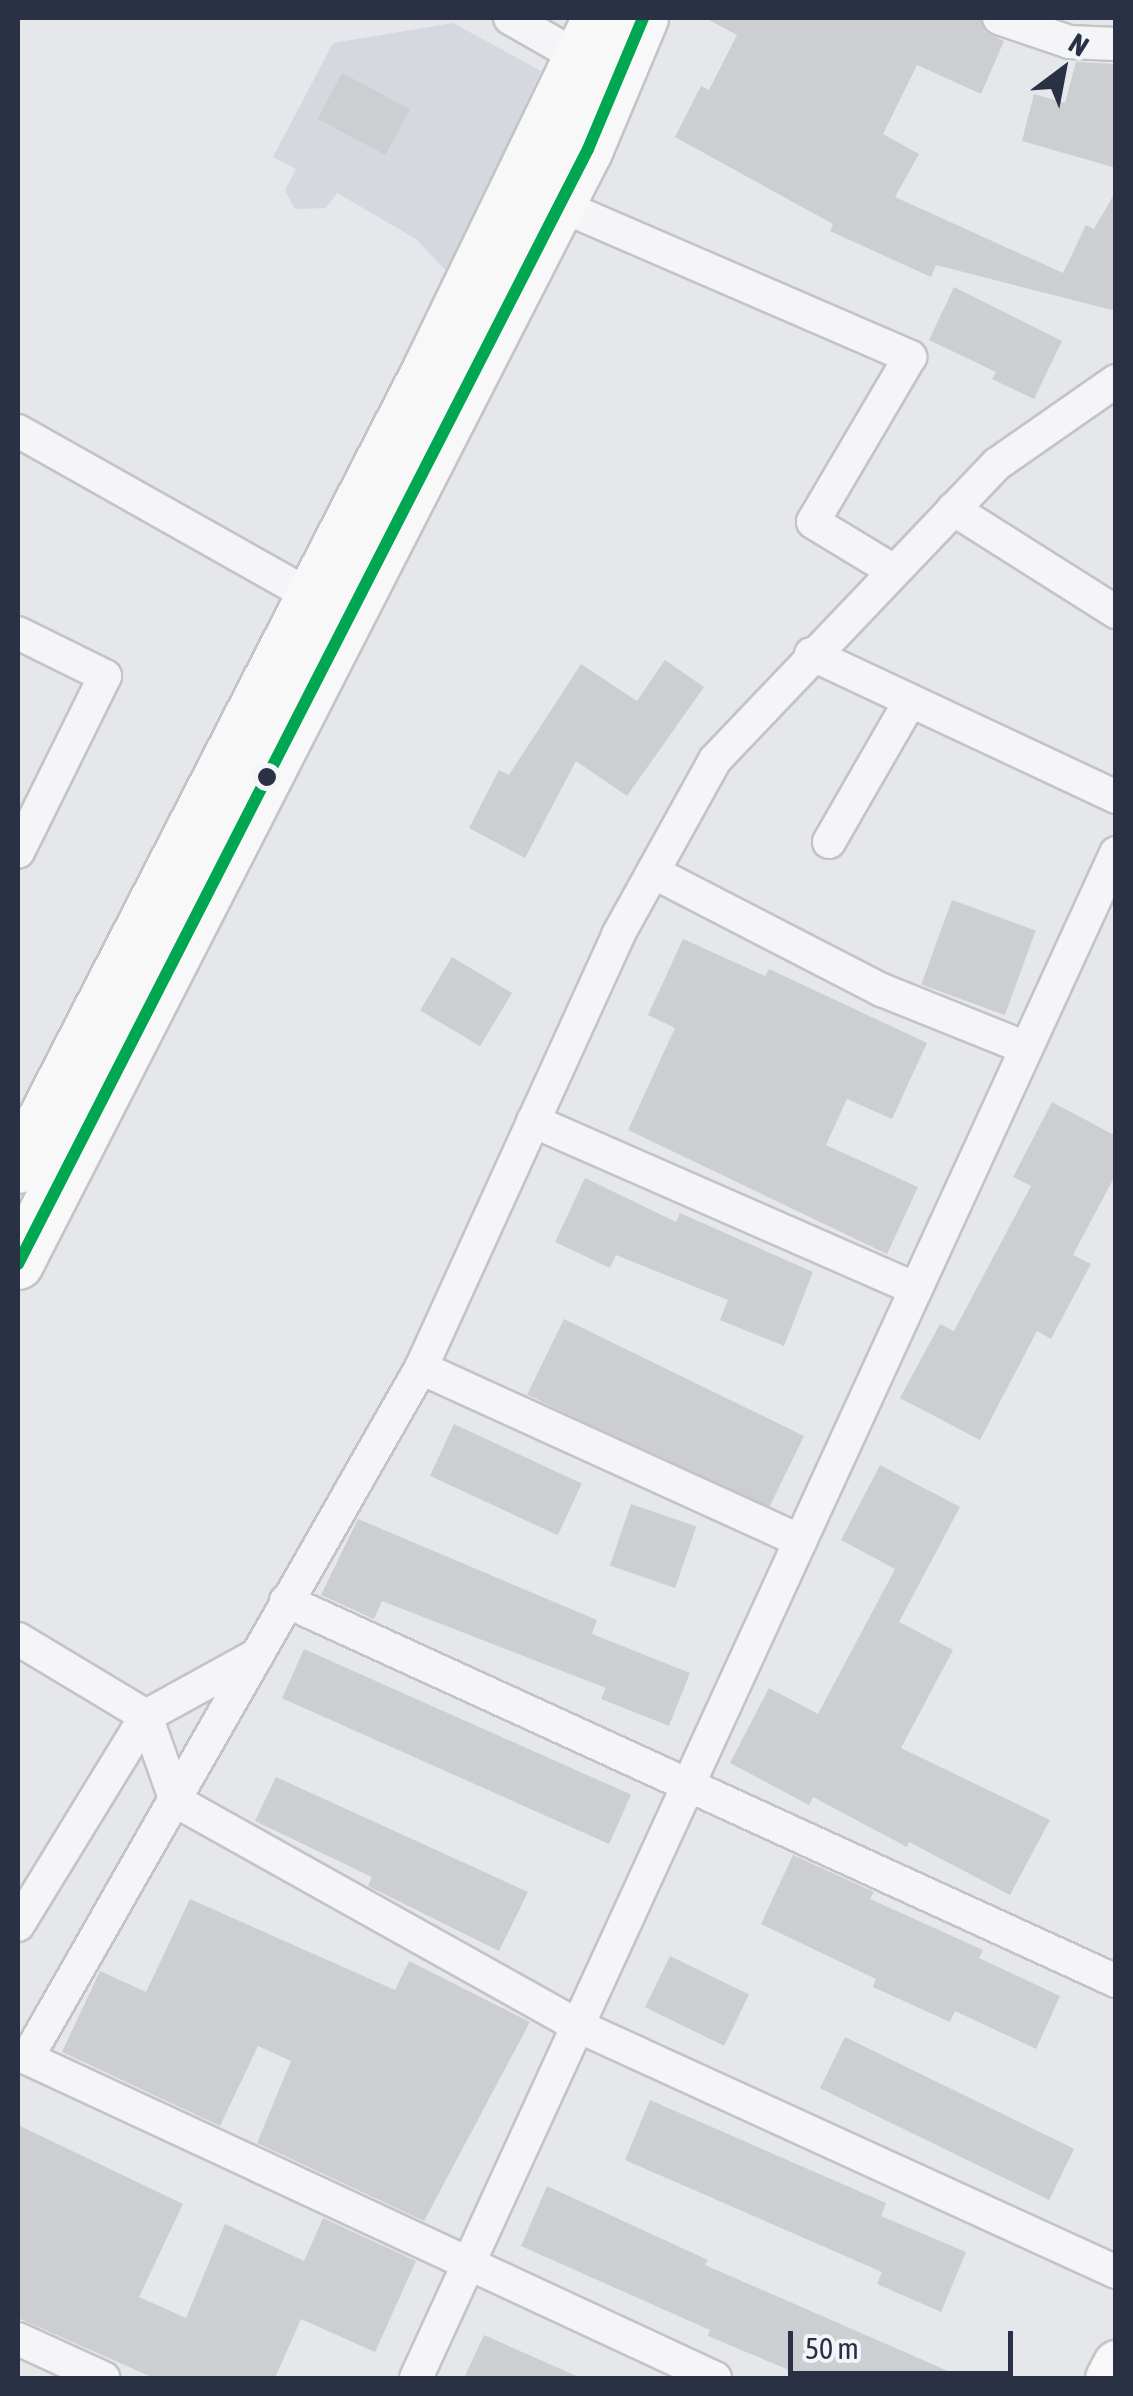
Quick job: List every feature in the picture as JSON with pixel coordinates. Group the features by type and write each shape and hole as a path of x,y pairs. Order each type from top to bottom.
{"main road":[{"path":"18,1264 108,1087 172,1012 294,792 378,613 402,510 557,204 643,18"},
{"path":"18,1168 311,596 590,38"},
{"path":"1108,2378 1116,2363"}],"street":[{"path":"510,18 590,38"},
{"path":"999,18 1069,42 1116,44"},
{"path":"557,204 910,357 813,522 892,570"},
{"path":"715,2378 27,2058 421,1368 533,1121 653,872 715,760 811,654 996,464 1116,381"},
{"path":"18,431 311,596"},
{"path":"953,509 1116,612"},
{"path":"18,633 106,676 18,852"},
{"path":"811,654 1116,797"},
{"path":"829,842 910,701"},
{"path":"416,2378 1116,853"},
{"path":"653,872 882,990 1026,1048"},
{"path":"533,1121 916,1289"},
{"path":"421,1368 800,1541"},
{"path":"286,1601 1116,1981"},
{"path":"18,1639 146,1716 176,1802 578,2026 1116,2272"},
{"path":"18,1926 146,1716 257,1655"},
{"path":"18,2339 103,2378"}],"shaded area":[{"path":"453,23 541,71 448,273 416,239 337,193 326,208 295,209 285,190 296,169 273,157 333,43"}],"building":[{"path":"705,18 980,18 985,32 1004,41 981,94 917,65 883,134 919,154 895,197 1063,273 1086,225 1094,229 1116,191 1116,311 936,265 931,277 830,231 833,224 675,137 701,86 709,90 737,35"},
{"path":"1076,62 1116,64 1116,168 1022,141 1034,94 1065,103"},
{"path":"342,73 410,109 386,155 318,119"},
{"path":"954,287 1062,341 1034,399 992,379 996,372 929,340"},
{"path":"665,660 704,687 627,796 576,761 525,858 469,828 499,770 509,775 581,664 637,701"},
{"path":"952,900 1036,930 1005,1015 921,985"},
{"path":"683,939 765,976 769,969 927,1043 892,1119 847,1099 826,1145 918,1187 887,1254 628,1130 675,1028 648,1015"},
{"path":"452,957 512,993 480,1046 420,1010"},
{"path":"1052,1102 1116,1136 1116,1174 1073,1255 1091,1264 1051,1339 1037,1331 980,1440 900,1398 940,1324 954,1331 1031,1186 1013,1177"},
{"path":"585,1178 676,1222 680,1213 813,1272 784,1346 720,1320 728,1300 616,1255 610,1268 555,1242"},
{"path":"564,1319 804,1436 767,1512 527,1394"},
{"path":"454,1424 582,1484 558,1535 430,1476"},
{"path":"880,1465 960,1507 899,1622 953,1650 901,1748 1050,1820 1010,1895 909,1842 907,1847 813,1797 809,1805 730,1763 769,1688 818,1714 895,1569 841,1540"},
{"path":"631,1504 696,1526 675,1588 610,1565"},
{"path":"358,1519 597,1620 592,1634 690,1673 669,1726 601,1699 606,1688 382,1601 374,1619 321,1595"},
{"path":"304,1649 631,1795 609,1844 282,1698"},
{"path":"276,1777 528,1892 499,1951 368,1886 372,1877 255,1821"},
{"path":"793,1855 874,1892 870,1899 983,1950 979,1958 1060,1996 1036,2049 955,2011 950,2022 873,1987 876,1979 761,1924"},
{"path":"190,1899 395,1990 409,1961 530,2022 424,2221 257,2143 291,2061 258,2046 220,2126 62,2052 100,1971 146,1992"},
{"path":"670,1956 749,1995 724,2046 645,2007"},
{"path":"845,2037 1074,2149 1049,2200 820,2088"},
{"path":"650,2100 886,2203 881,2216 966,2252 941,2312 877,2284 882,2272 625,2160"},
{"path":"18,2125 183,2204 139,2297 186,2318 225,2224 304,2261 323,2218 416,2261 375,2352 301,2319 275,2378 154,2378 18,2318"},
{"path":"547,2186 708,2260 705,2265 964,2378 808,2378 708,2336 710,2330 521,2246"},
{"path":"484,2335 581,2378 464,2378"}],"transit line":[{"path":"18,1264 588,149 643,18"}]}
